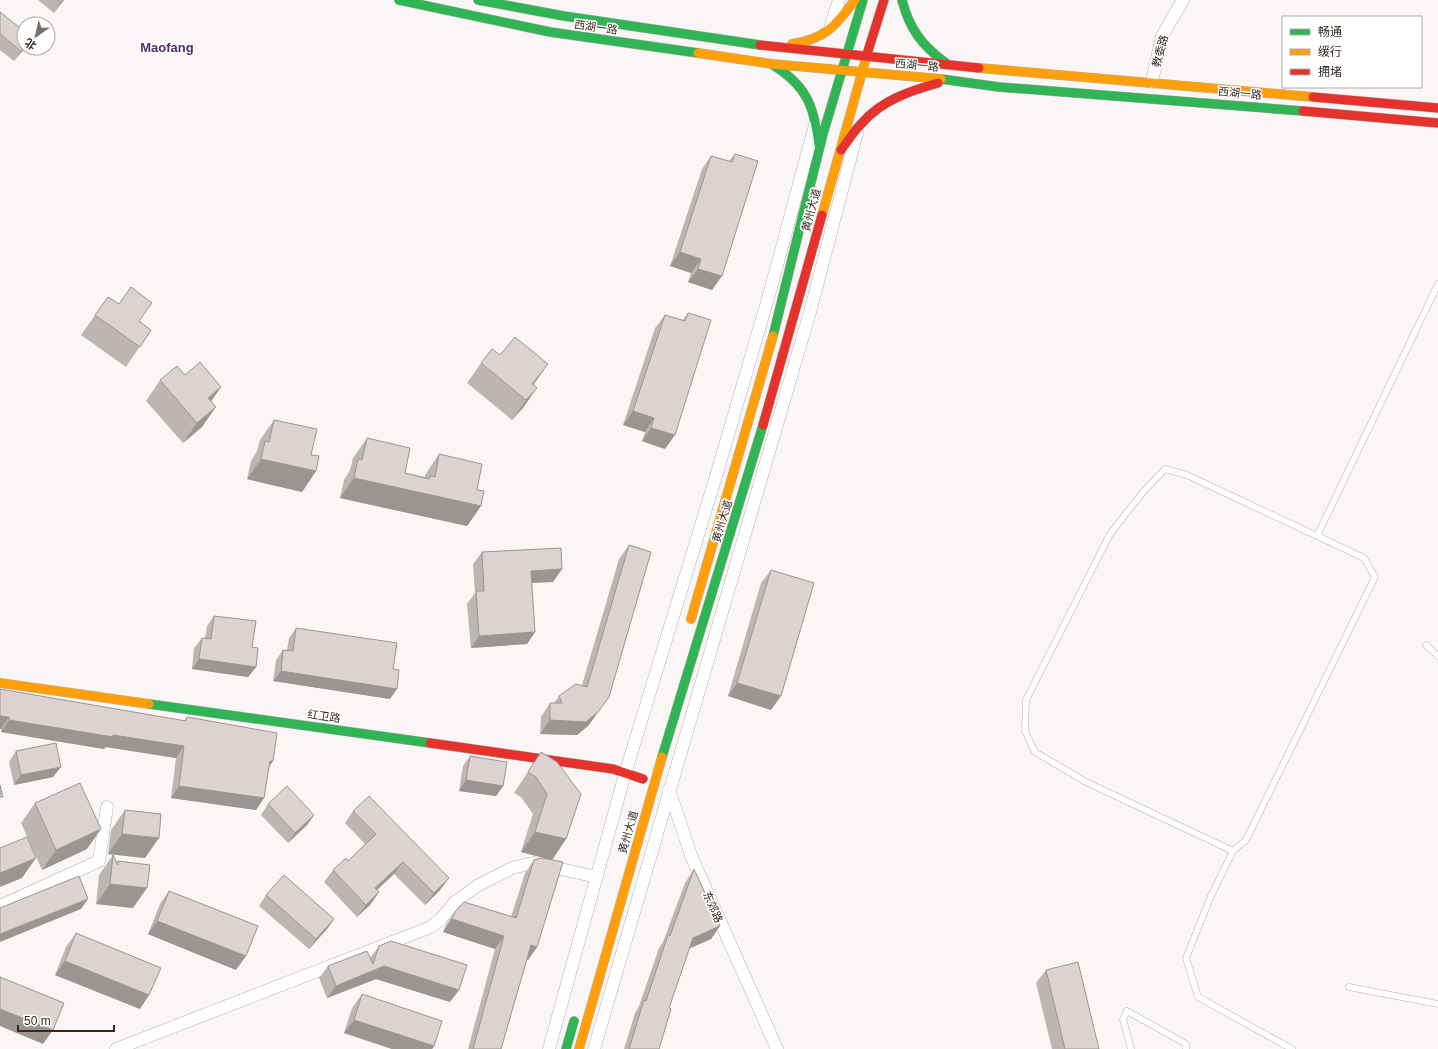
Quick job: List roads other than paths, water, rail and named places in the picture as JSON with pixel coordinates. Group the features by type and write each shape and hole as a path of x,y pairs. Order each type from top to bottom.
{"main road":[{"name":"西湖一路","path":"399,0 550,32 772,64 951,80 999,87 1222,103 1438,123"},
{"name":"西湖一路","path":"478,0 564,16 776,47 948,65 1438,108"},
{"path":"776,47 811,41 820,37 855,0"},
{"name":"黄州大道","path":"688,629 732,480 780,307 841,70 863,0"},
{"name":"黄州大道","path":"580,1049 661,760 745,487 862,72 884,0"},
{"path":"903,2 906,18 915,36 929,52 948,65"},
{"path":"772,64 789,74 800,84 811,102 817,118 820,148"},
{"path":"840,152 864,120 889,100 920,88 951,80"},
{"name":"红卫路","path":"0,682 613,769 643,779"},
{"path":"566,1049 576,1012"}],"street":[{"path":"830,28 839,0"},
{"name":"教委路","path":"1152,82 1162,36 1183,0"},
{"path":"549,1049 625,774 769,294 817,118"},
{"path":"594,1049 810,312 859,127"},
{"name":"东郊路","path":"661,760 669,792 692,858 777,1049"},
{"path":"0,906 99,861 107,807"},
{"path":"116,1049 431,927 455,902 477,886 512,868 533,863 597,876"}],"lane":[{"path":"1317,536 1438,284"},
{"path":"1233,851 1086,782 1035,752 1024,731 1026,700 1110,534 1143,492 1165,469 1187,475 1364,558 1375,577 1246,840 1233,851 1211,896 1186,958 1198,997 1292,1049"},
{"path":"1426,644 1438,656"},
{"path":"1349,987 1438,1004"},
{"path":"1131,1049 1123,1019 1127,1012 1186,1044 1186,1049"}],"district":[{"name":"Maofang","path":"167,47"}]}
